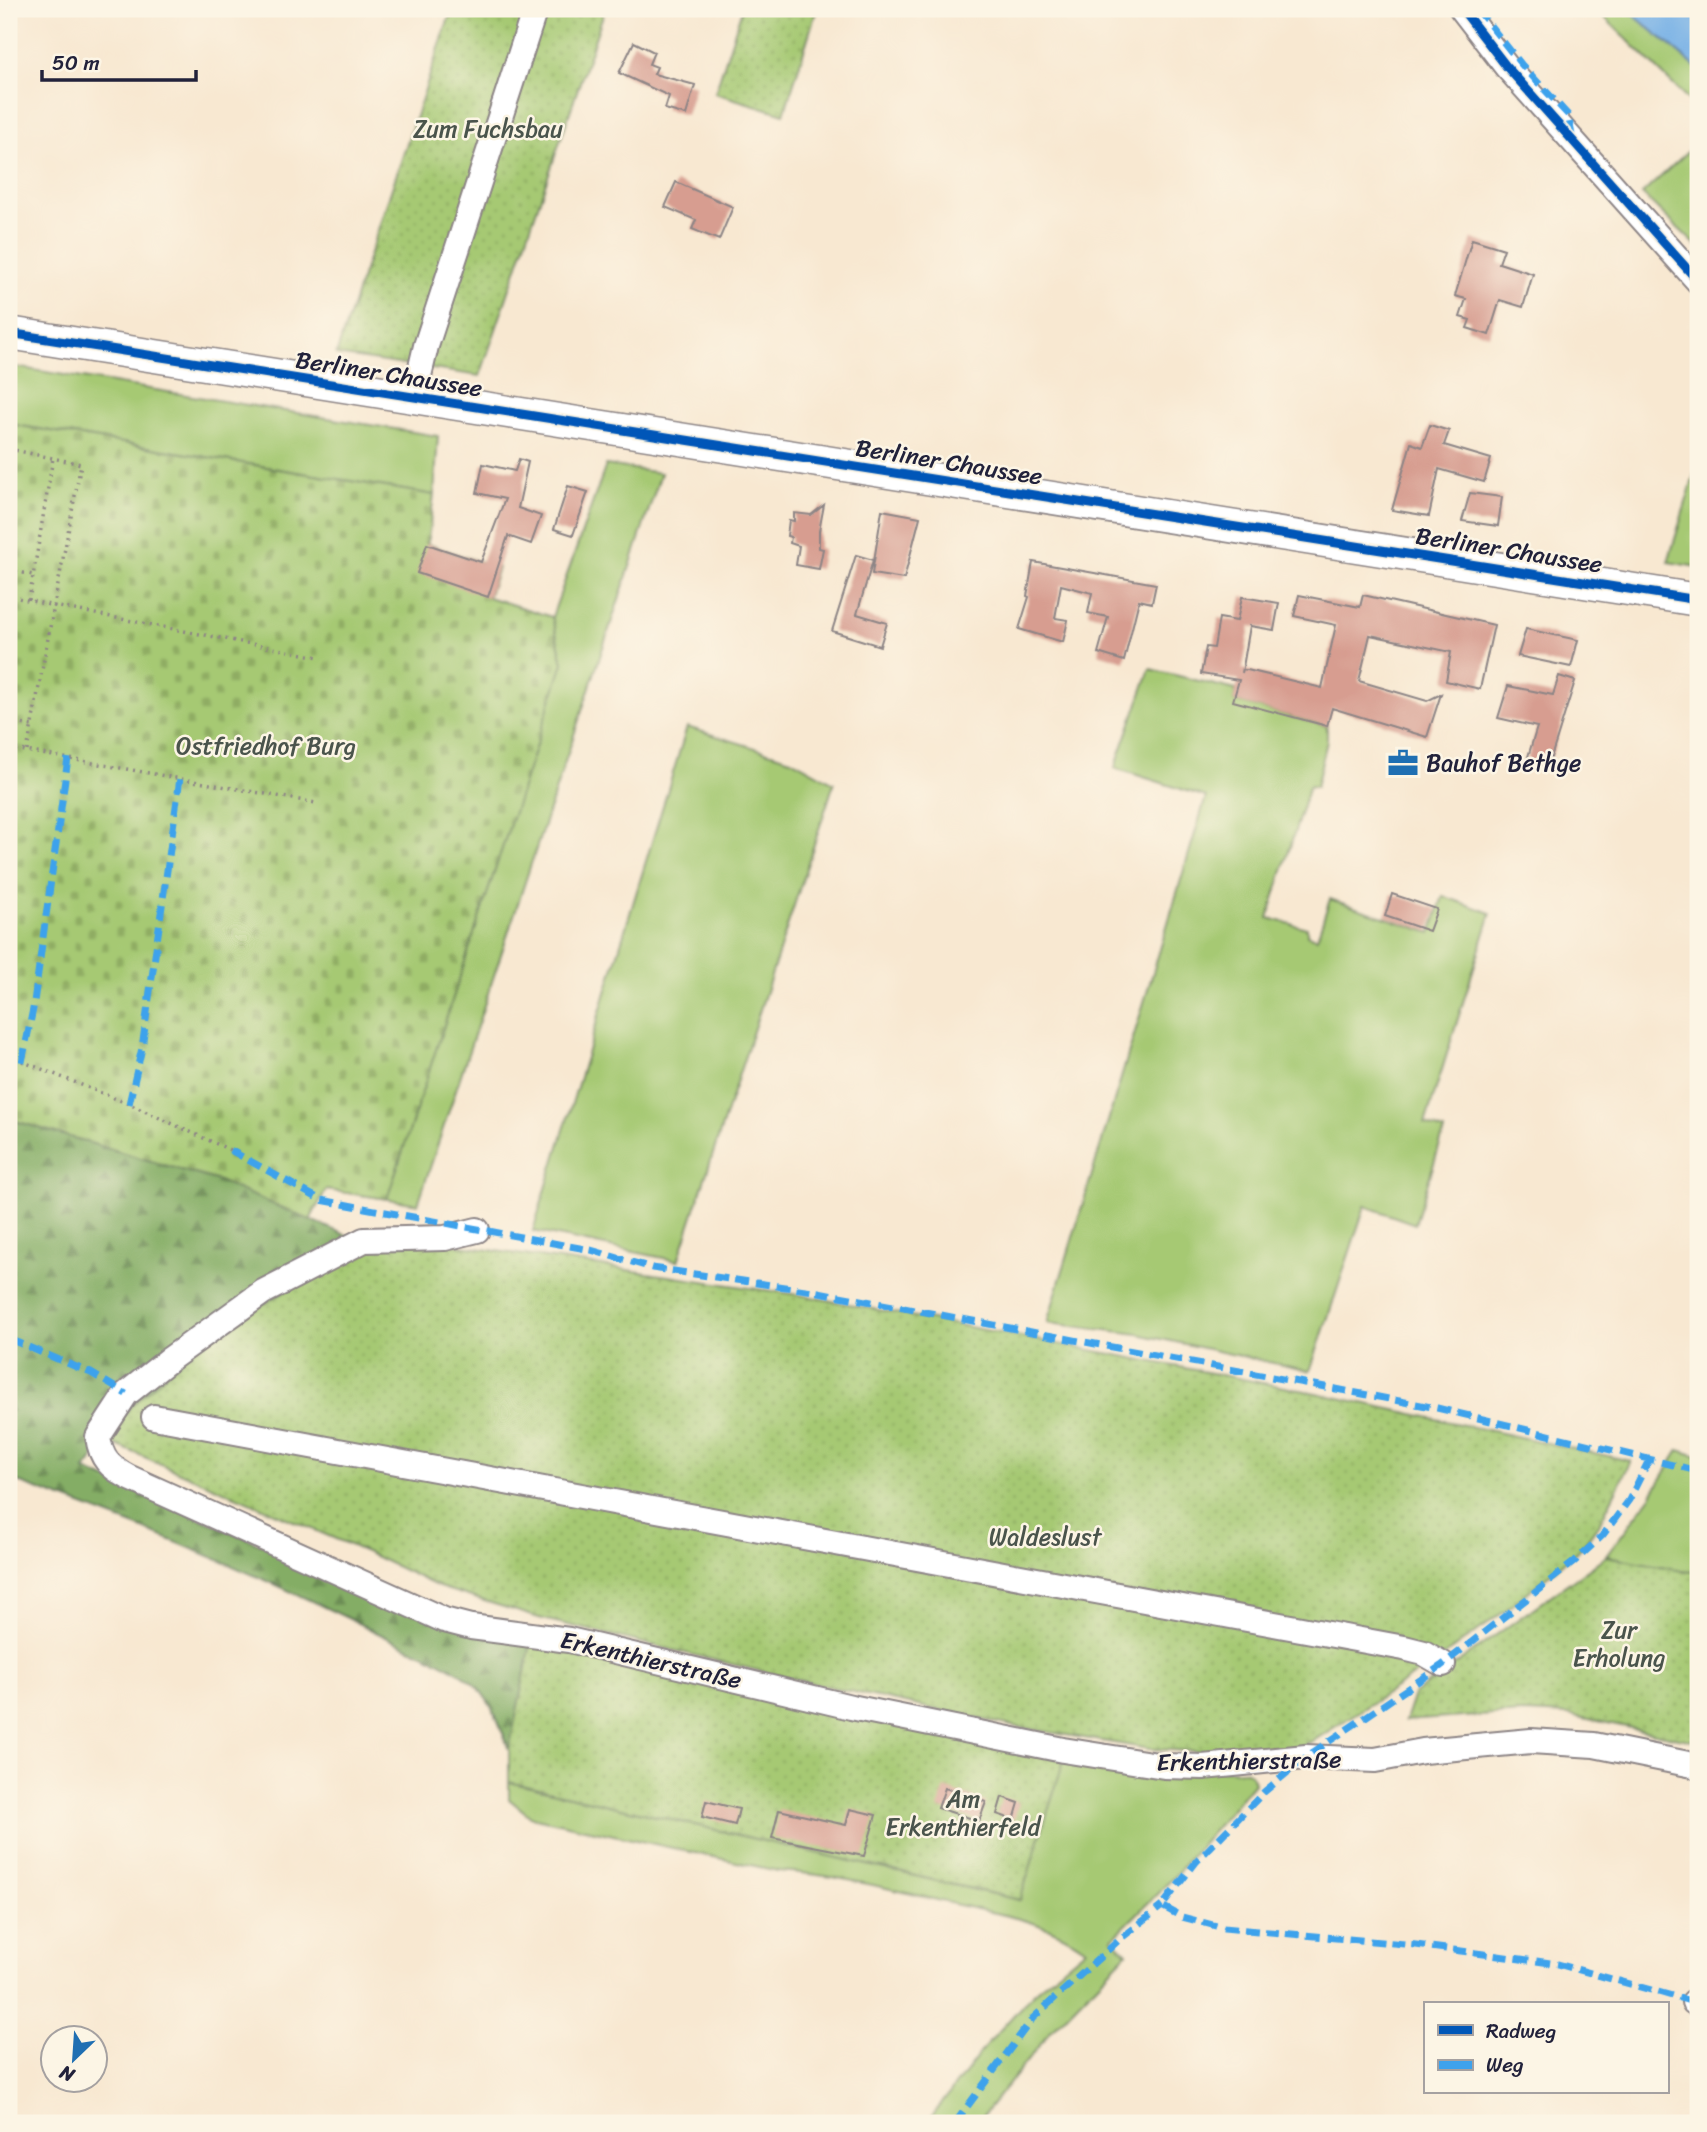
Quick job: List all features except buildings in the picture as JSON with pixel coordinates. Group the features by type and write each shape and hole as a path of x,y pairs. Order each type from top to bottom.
{"main road":[{"name":"Berliner Chaussee","path":"9,333 1698,600"}],"street":[{"path":"414,397 426,346 535,9"},
{"path":"1462,9 1506,66 1698,281"},
{"name":"Erkenthierstraße","path":"477,1230 445,1238 365,1240 263,1292 126,1394 98,1437 100,1454 112,1468 128,1477 444,1620 471,1627 569,1640 851,1707 1063,1750 1164,1766 1203,1767 1306,1757 1375,1760 1423,1751 1495,1743 1559,1741 1698,1766"},
{"path":"153,1417 1404,1648 1424,1653 1443,1664"}],"path":[{"path":"9,449 81,464 27,751"},
{"path":"29,600 53,458"},
{"path":"9,570 33,575"},
{"path":"9,596 318,657"},
{"path":"9,722 32,726"},
{"path":"9,748 316,803"},
{"path":"9,1056 130,1104 230,1150"}],"green space":[{"name":"Zum Fuchsbau","path":"452,9 605,9 480,376 336,355"},
{"path":"742,9 817,9 784,114 715,93"},
{"path":"1596,9 1627,9 1698,69 1698,109"},
{"path":"1698,142 1698,247 1642,194"},
{"path":"9,366 438,436 434,495 9,424"},
{"name":"Ostfriedhof Burg","path":"9,424 434,495 427,544 498,568 488,597 552,617 563,663 387,1199 326,1190 310,1220 219,1181 9,1119"},
{"path":"1698,463 1698,567 1668,562"},
{"path":"606,465 661,473 418,1204 325,1189 563,663 552,617"},
{"path":"1150,669 1236,690 1234,701 1327,726 1327,741 1316,787 1309,786 1268,918 1307,928 1307,935 1317,938 1330,899 1431,933 1443,896 1491,913 1425,1124 1444,1131 1415,1224 1365,1206 1310,1371 1138,1334 1047,1323 1206,797 1115,768"},
{"path":"687,727 791,759 834,783 678,1261 533,1231"},
{"path":"9,1119 219,1181 367,1244 107,1441 85,1470 327,1572 531,1644 509,1750 496,1716 481,1692 466,1677 444,1664 200,1552 9,1479"},
{"name":"Waldeslust","path":"442,1243 806,1296 1316,1393 1631,1461 1600,1522 1582,1547 1509,1608 1438,1660 1313,1741 1292,1749 1234,1753 1150,1749 1012,1726 798,1680 539,1618 439,1587 366,1552 107,1441 131,1406 207,1337 367,1244"},
{"path":"1679,1450 1698,1456 1698,1573 1606,1556 1651,1496"},
{"name":"Zur Erholung","path":"1606,1556 1698,1573 1698,1742 1569,1715 1523,1713 1405,1721 1414,1694"},
{"name":"Am Erkenthierfeld","path":"531,1644 564,1647 1064,1760 1020,1900 509,1782 509,1750"},
{"path":"1064,1760 1247,1771 1252,1775 1254,1783 1172,1879 1112,1939 1127,1953 1051,2031 977,2123 927,2123 984,2048 1036,1990 1086,1949 1054,1931 1019,1919 862,1883 778,1871 531,1817 509,1799 509,1782 1019,1900"}],"water":[{"path":"1627,9 1698,9 1698,69 1630,12"}],"marked path":[{"path":"1477,9 1521,64 1568,115 1573,140"},
{"path":"22,1062 33,1009 68,758"},
{"path":"129,1104 142,1048 180,778"},
{"path":"230,1150 321,1200 591,1250 652,1268 813,1291 1437,1408 1698,1471"},
{"path":"9,1339 91,1373 126,1394"},
{"path":"1650,1458 1629,1500 1603,1535 1574,1562 1441,1666 1306,1757 1264,1792 1196,1862 1162,1906 1182,1917 1224,1928 1416,1945 1558,1964 1694,2002"},
{"path":"955,2123 1033,2018 1119,1940 1162,1906"}],"cycle path":[{"path":"1462,9 1506,66 1698,281"},
{"path":"9,333 1698,600"}],"place":[{"name":"Bauhof Bethge","path":"1403,763"}]}
